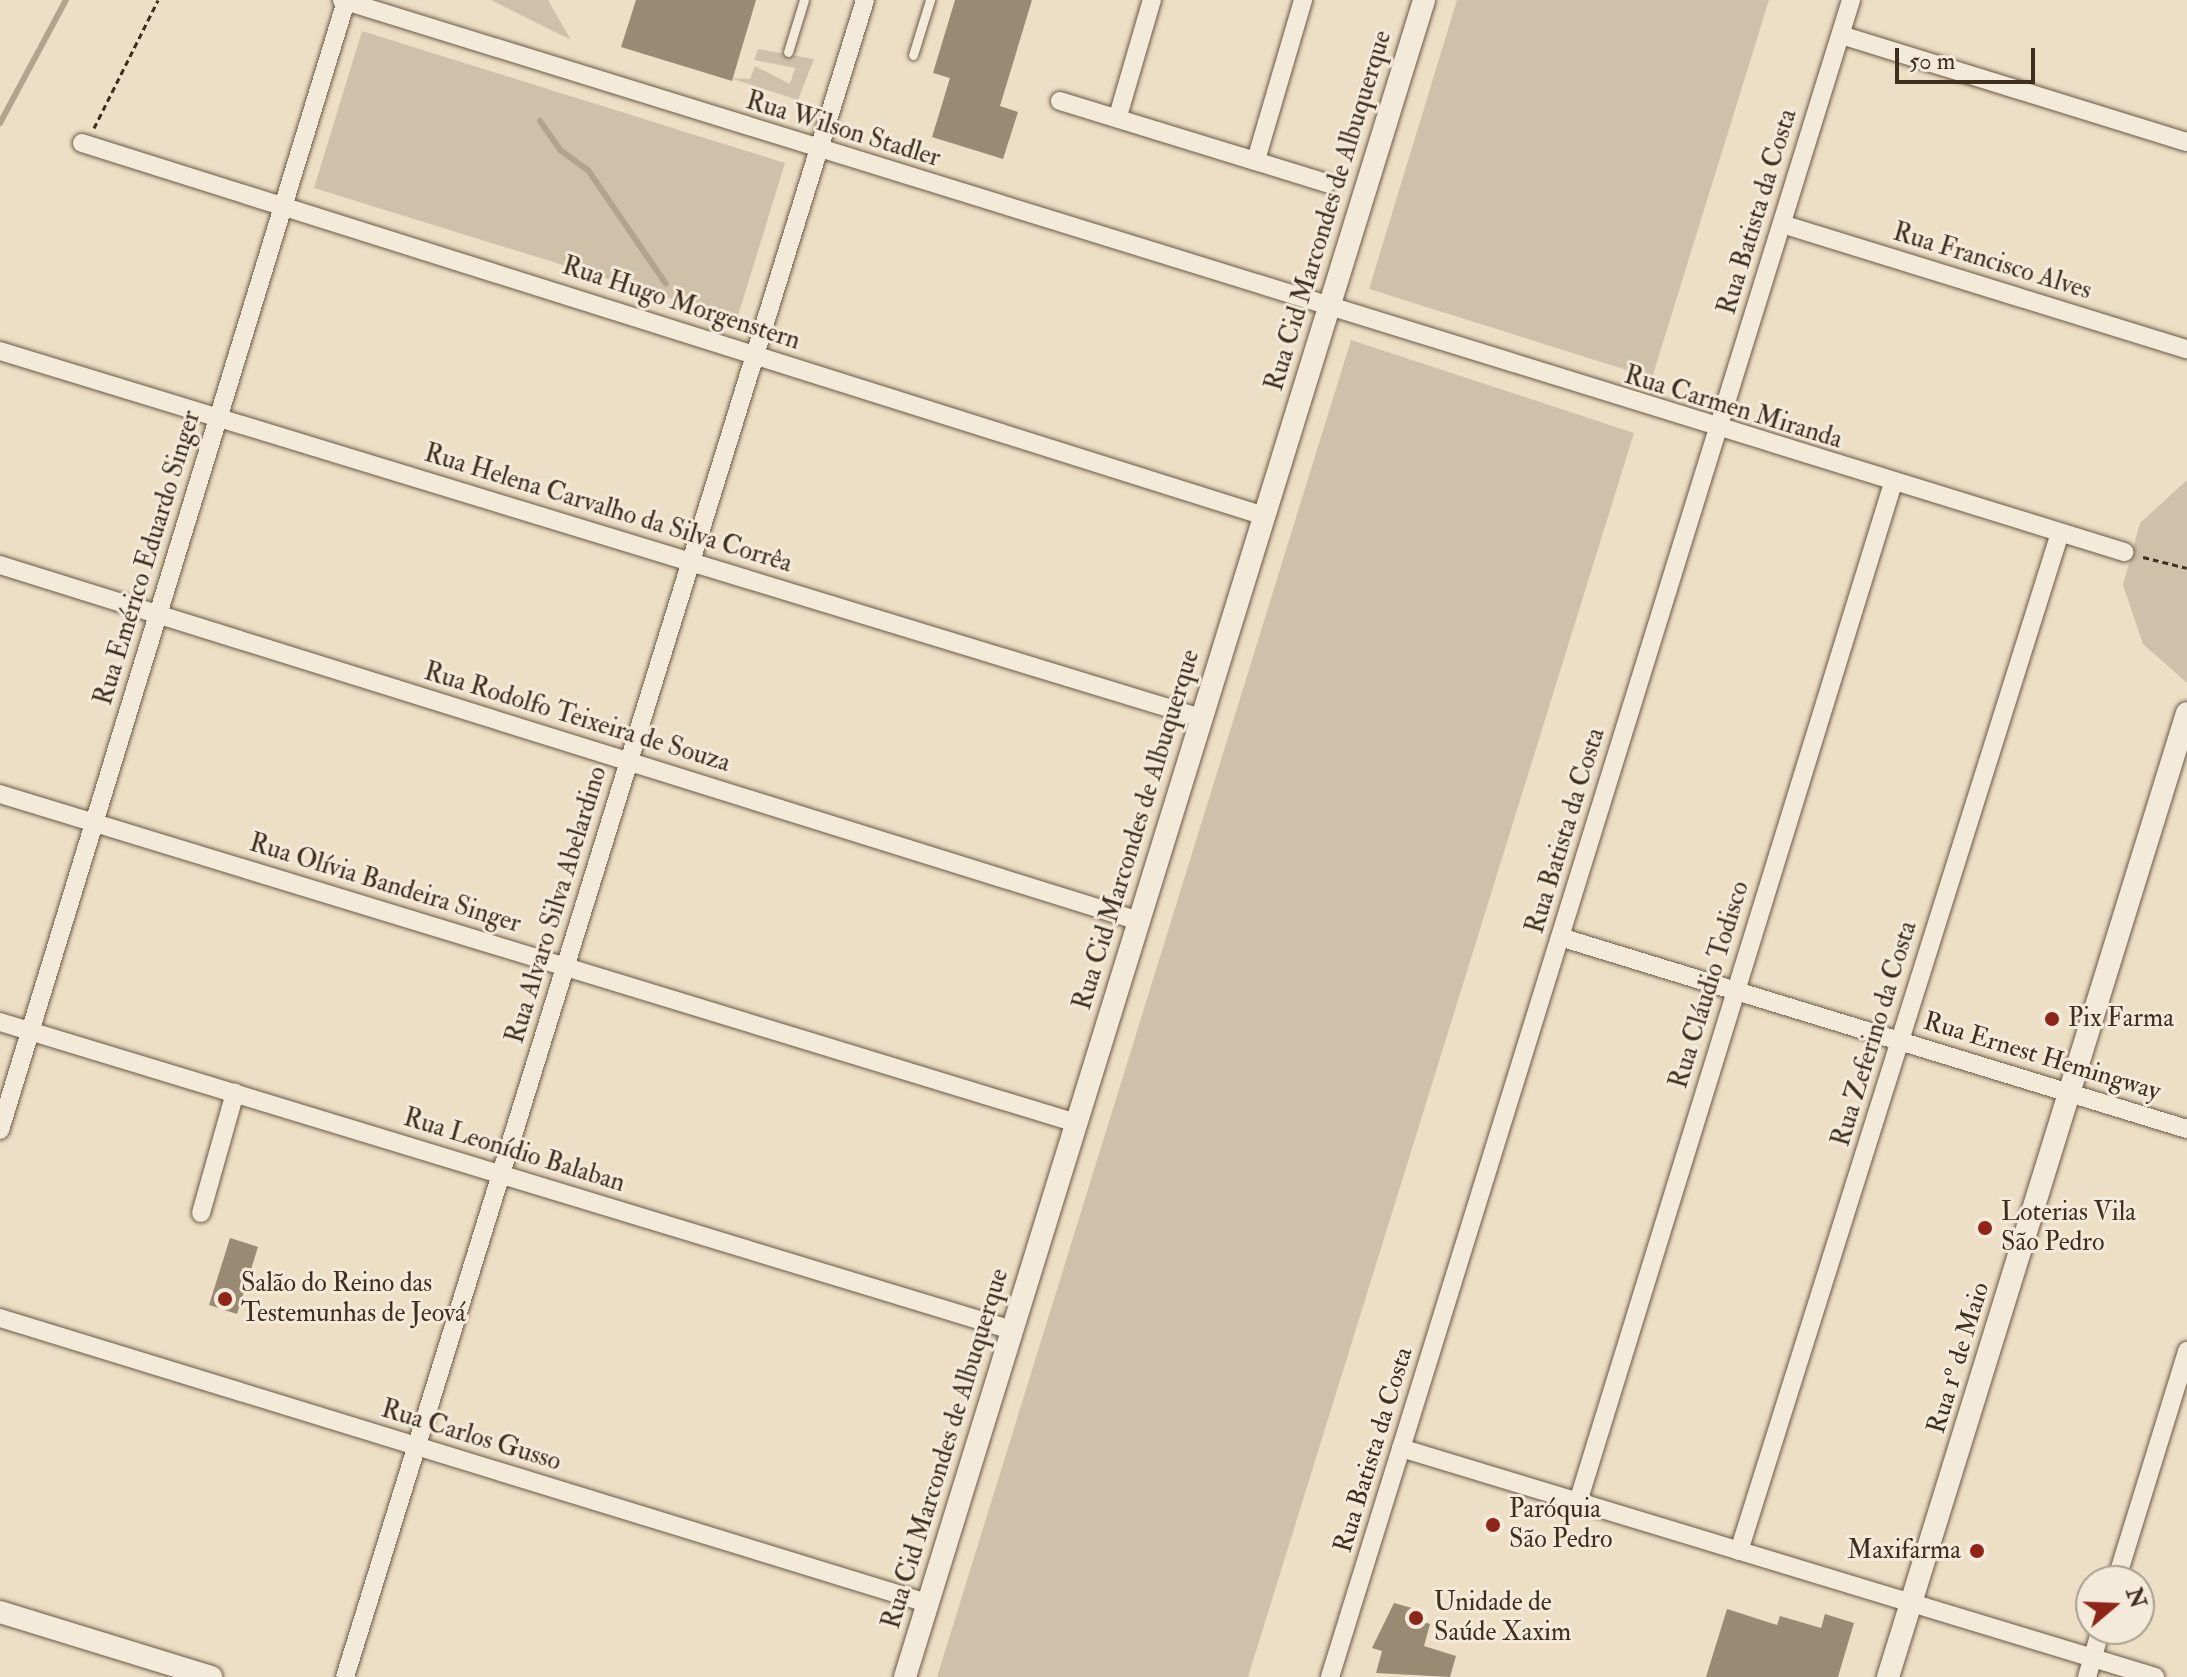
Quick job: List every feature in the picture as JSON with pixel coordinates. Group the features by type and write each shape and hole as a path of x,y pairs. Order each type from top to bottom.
{"street":[{"name":"Rua Alvaro Silva Abelardino","path":"345,1677 865,0"},
{"path":"1118,116 1152,0"},
{"path":"1256,160 1303,0"},
{"name":"Rua Cid Marcondes de Albuquerque","path":"905,1677 1424,0"},
{"name":"Rua Batista da Costa","path":"1330,1677 1851,0"},
{"name":"Rua Wilson Stadler","path":"344,1 1328,309"},
{"name":"Rua Emérico Eduardo Singer","path":"0,1130 344,1"},
{"path":"1841,35 2187,142"},
{"path":"1060,101 1118,116 1327,183"},
{"name":"Rua Hugo Morgenstern","path":"82,143 1264,516"},
{"name":"Rua Francisco Alves","path":"1782,224 2187,349"},
{"name":"Rua Carmen Miranda","path":"1328,309 1717,431 2124,552"},
{"name":"Rua Helena Carvalho da Silva Corrêa","path":"0,351 1201,718"},
{"name":"Rua Cláudio Todisco","path":"1578,1502 1893,483"},
{"name":"Rua Zeferino da Costa","path":"1739,1551 2060,533"},
{"name":"Rua Rodolfo Teixeira de Souza","path":"0,565 1139,921"},
{"name":"Rua 1º de Maio","path":"1888,1677 2186,726"},
{"name":"Rua Olívia Bandeira Singer","path":"0,794 1076,1123"},
{"name":"Rua Ernest Hemingway","path":"1560,937 2187,1129"},
{"name":"Rua Leonídio Balaban","path":"0,1022 1012,1330"},
{"path":"201,1213 235,1093"},
{"name":"Rua Carlos Gusso","path":"0,1318 927,1603"},
{"path":"2121,1565 2187,1351"},
{"path":"1401,1448 2155,1677"},
{"path":"0,1612 211,1677"},
{"path":"2087,1677 2096,1645"}],"lane":[{"path":"788,52 804,0"},
{"path":"913,55 930,0"}],"path":[{"path":"82,143 106,114 158,0"},
{"path":"2124,552 2187,568"}],"shaded area":[{"path":"491,0 548,0 571,40"},
{"path":"1457,0 1769,0 1652,378 1369,289"},
{"path":"362,31 785,163 737,319 314,188"},
{"path":"758,49 814,59 798,100 730,78 750,79 755,66 790,84 795,68 754,60"},
{"path":"1351,340 1634,433 1248,1677 937,1677"},
{"path":"2187,480 2187,683 2143,644 2123,585 2140,523"}],"building":[{"path":"636,0 756,0 732,81 621,47"},
{"path":"955,0 1032,0 1000,106 1018,112 1003,159 932,137 950,78 933,73"},
{"path":"230,1238 258,1247 237,1314 209,1305"},
{"path":"1394,1603 1419,1610 1416,1620 1430,1624 1424,1646 1456,1656 1450,1677 1376,1673 1382,1651 1372,1648"},
{"path":"1727,1609 1777,1625 1780,1616 1821,1628 1825,1614 1854,1623 1838,1677 1706,1677"}],"waterway":[{"path":"0,123 66,0"},
{"path":"540,121 560,150 588,170 666,284"}],"place":[{"name":"Pix Farma","path":"2052,1019"},
{"name":"Loterias Vila São Pedro","path":"1985,1228"},
{"name":"Salão do Reino das Testemunhas de Jeová","path":"225,1299"},
{"name":"Paróquia São Pedro","path":"1493,1525"},
{"name":"Maxifarma","path":"1977,1551"},
{"name":"Unidade de Saúde Xaxim","path":"1416,1618"}]}
